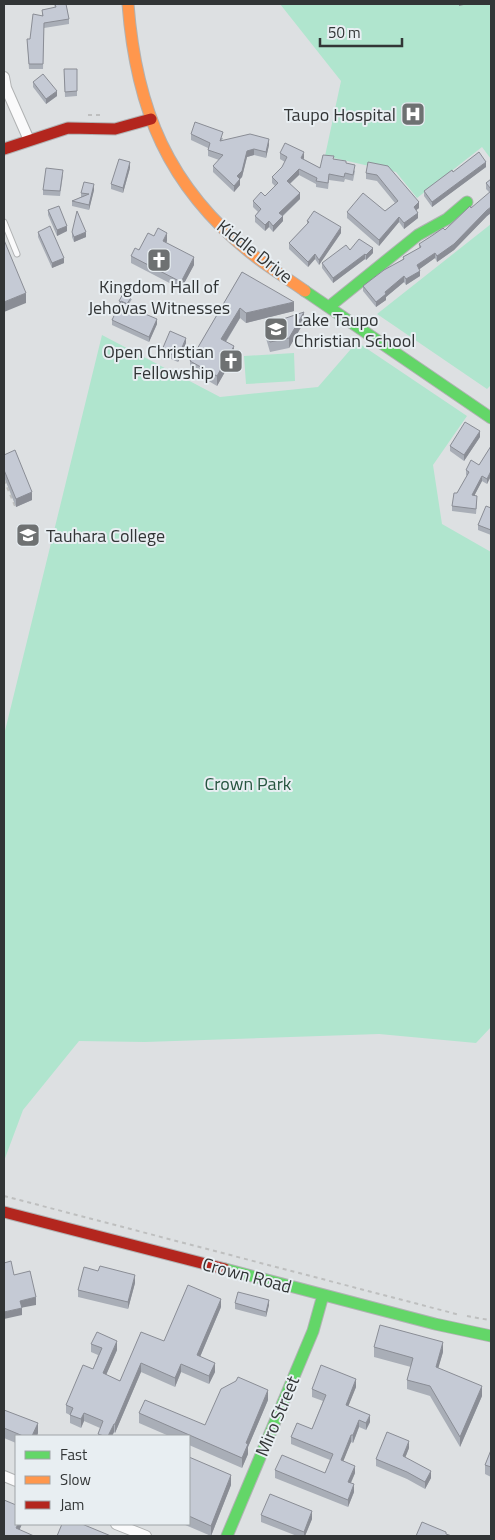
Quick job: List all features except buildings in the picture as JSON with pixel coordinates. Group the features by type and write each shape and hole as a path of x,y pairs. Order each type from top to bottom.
{"street":[{"name":"Kiddle Drive","path":"128,4 135,63 151,119 180,178 223,229 253,254 491,418"},
{"path":"4,77 6,88 29,140"},
{"path":"4,149 68,128 114,129 151,119"},
{"path":"330,306 418,235 447,219 467,202"},
{"name":"Crown Road","path":"4,1212 434,1324 491,1336"},
{"name":"Miro Street","path":"227,1536 313,1332 323,1295"},
{"path":"118,1525 146,1536"}],"lane":[{"path":"4,222 17,254"}],"path":[{"path":"85,119 89,114 103,115"},
{"path":"4,480 15,506"},
{"path":"4,1196 464,1316 489,1320"}],"green space":[{"name":"Taupo Hospital","path":"280,4 491,4 491,159 482,147 417,198 396,172 325,156 341,81"},
{"path":"491,224 491,385 487,389 377,314"},
{"name":"Crown Park","path":"102,335 220,397 318,387 357,342 467,416 433,465 442,524 491,552 491,1027 476,1043 379,1034 145,1042 79,1041 23,1110 4,1161 4,735"},
{"path":"294,353 295,381 246,384 244,356"}],"traffic: fast":[{"path":"330,306 418,235 447,219 467,202"},
{"path":"305,291 491,418"},
{"path":"225,1269 435,1324 491,1336"},
{"path":"227,1536 313,1331 323,1295"}],"traffic: slow":[{"path":"128,4 132,42 139,78 149,112 162,143 178,173 198,201 223,228 258,259 305,291"}],"traffic: jam":[{"path":"4,149 68,128 115,129 151,119"},
{"path":"4,1212 225,1269"}],"place":[{"name":"Taupo Hospital","path":"413,114"},
{"name":"Kingdom Hall of Jehovas Witnesses","path":"159,260"},
{"name":"Lake Taupo Christian School","path":"276,329"},
{"name":"Open Christian Fellowship","path":"231,361"},
{"name":"Tauhara College","path":"28,535"}]}
